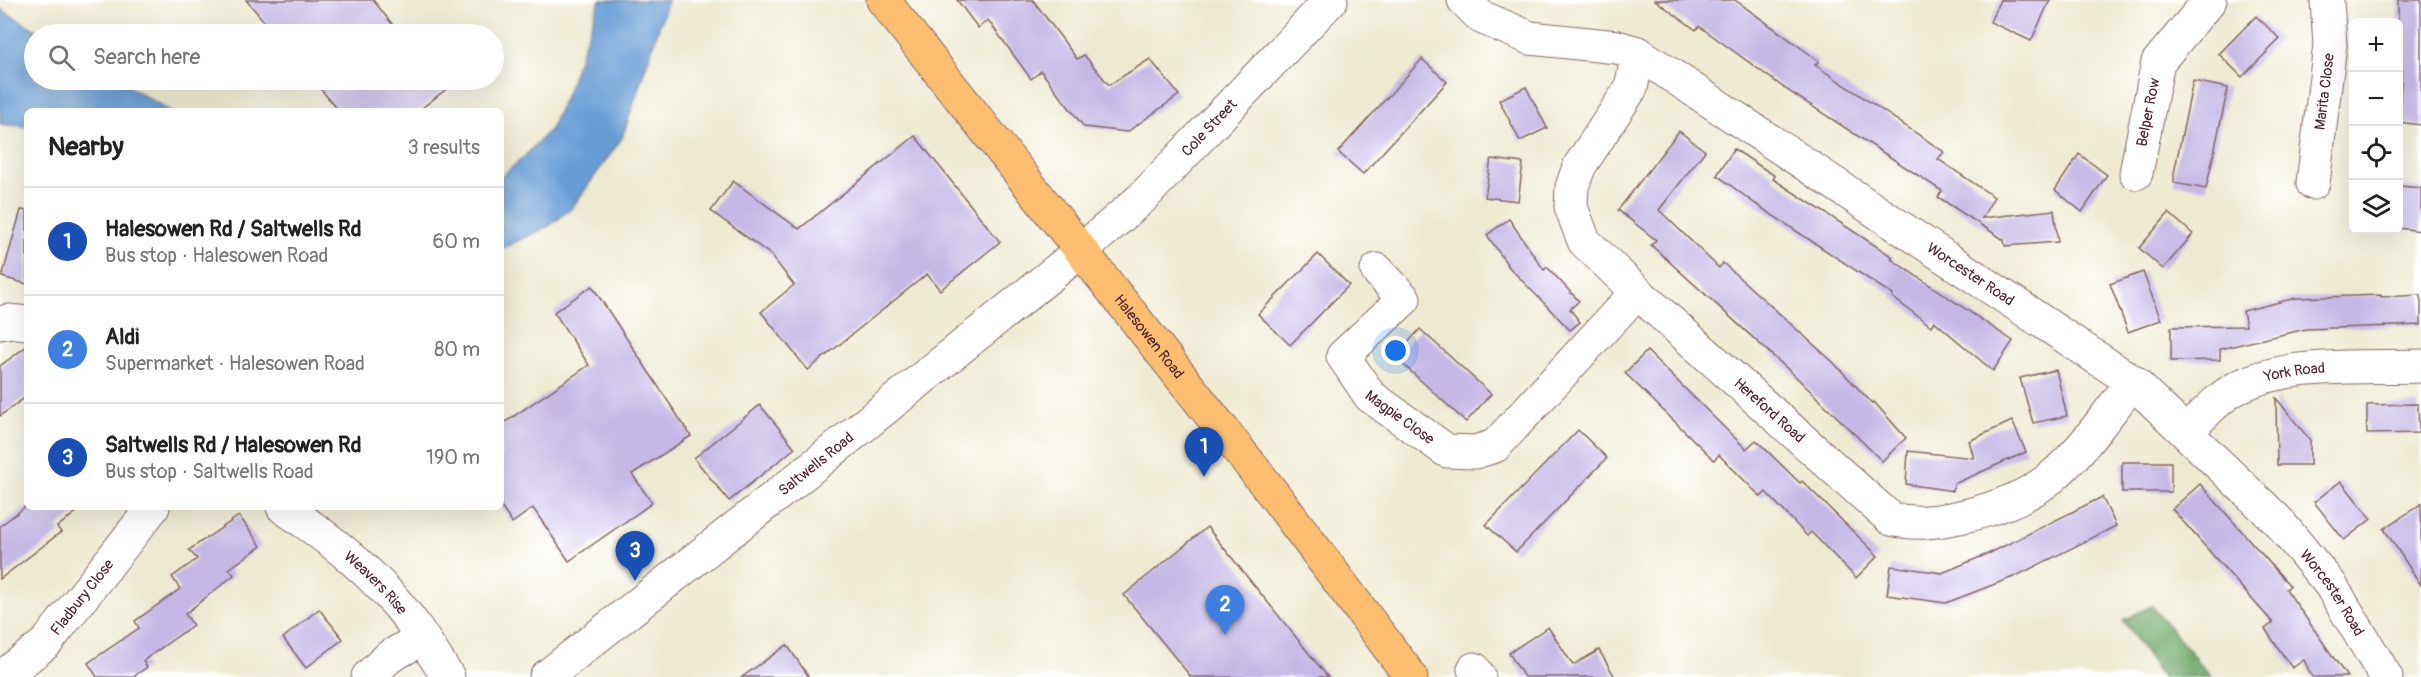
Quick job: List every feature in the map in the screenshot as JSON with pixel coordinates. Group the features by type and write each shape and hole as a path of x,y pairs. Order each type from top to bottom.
{"main road":[{"name":"Halesowen Road","path":"883,0 1275,496 1411,677"}],"street":[{"name":"Cole Street","path":"1082,250 1141,199 1331,0"},
{"name":"Worcester Road","path":"1464,0 1481,17 1530,38 1617,47 1638,53 2133,382 2277,520 2330,584 2386,677"},
{"name":"Belper Row","path":"2136,173 2158,62 2210,0"},
{"name":"Marita Close","path":"2313,183 2330,45 2327,0"},
{"name":"Hereford Road","path":"1638,53 1631,88 1579,166 1572,187 1571,207 1584,241 1637,292 1891,519 1907,523 1937,522 1985,511 2021,496 2051,477 2077,452 2133,382"},
{"name":"Saltwells Road","path":"546,677 1082,250"},
{"name":"Magpie Close","path":"1377,270 1404,299 1343,356 1370,396 1447,451 1475,452 1495,446 1637,292"},
{"path":"0,323 8,321 24,323"},
{"name":"York Road","path":"2186,432 2227,394 2256,378 2294,370 2421,366"},
{"name":"Fladbury Close","path":"2,677 46,643 151,510"},
{"name":"Weavers Rise","path":"287,510 359,564 394,600 448,677"},
{"path":"368,677 389,657 422,638"}],"green space":[{"path":"2152,606 2211,677 2162,677 2123,620"}],"water":[{"path":"600,0 668,0 622,138 572,208 549,226 504,248 504,174 551,128 567,92"},
{"path":"0,9 26,24 24,90 135,90 165,108 24,108 24,127 0,124"}],"building":[{"path":"246,0 373,0 392,24 266,24"},
{"path":"957,0 1033,0 1077,59 1084,55 1109,85 1150,59 1179,95 1127,132 1084,127 1041,71 1031,79 988,20 978,28"},
{"path":"1655,0 1735,0 1819,61 1815,65 1944,152 1938,159 1994,197 1982,218 2054,210 2058,242 2005,246 2004,240 1938,197 1942,191 1787,90 1699,26 1696,30"},
{"path":"2000,0 2050,0 2031,41 1990,22"},
{"path":"2398,0 2421,0 2421,125 2403,123 2403,18 2398,18"},
{"path":"2256,16 2280,39 2242,77 2219,54"},
{"path":"1422,59 1447,82 1363,174 1338,152"},
{"path":"2193,81 2228,88 2206,189 2174,183 2174,173"},
{"path":"1526,87 1547,128 1520,141 1499,100"},
{"path":"321,90 445,90 422,108 336,108"},
{"path":"1679,131 1705,151 1659,210 1719,268 1723,263 1833,362 1872,403 1874,402 1906,438 1882,461 1794,375 1651,245 1656,240 1618,210"},
{"path":"915,136 1000,242 940,290 927,274 808,370 761,312 794,285 771,255 711,211 733,181 799,229"},
{"path":"1734,149 1775,176 1773,179 1893,257 1891,259 2013,341 1993,371 1934,321 1931,326 1892,297 1893,295 1754,203 1717,175"},
{"path":"2079,154 2107,175 2082,212 2055,190"},
{"path":"1491,159 1523,163 1518,201 1485,197"},
{"path":"2403,186 2421,188 2421,231 2403,229"},
{"path":"21,210 24,210 24,283 2,277"},
{"path":"2169,213 2193,234 2163,269 2139,248"},
{"path":"1509,219 1544,270 1547,267 1579,301 1570,309 1580,322 1570,330 1509,267 1487,235"},
{"path":"1318,254 1349,285 1290,345 1258,314"},
{"path":"2143,272 2161,320 2128,332 2110,284"},
{"path":"592,286 691,436 632,474 652,503 569,561 533,508 512,523 503,510 504,423 589,365 554,312"},
{"path":"2381,295 2381,297 2421,295 2421,325 2306,329 2220,349 2220,360 2171,361 2171,327 2246,326 2243,311 2296,298"},
{"path":"1420,329 1491,394 1466,422 1395,357"},
{"path":"24,348 24,398 0,416 0,366"},
{"path":"1647,351 1746,449 1756,440 1800,483 1802,481 1878,556 1856,578 1811,532 1807,536 1766,492 1761,497 1719,455 1714,460 1625,373"},
{"path":"2056,370 2067,416 2033,423 2020,378"},
{"path":"2276,398 2310,440 2310,465 2277,465"},
{"path":"2418,404 2419,433 2367,434 2367,405"},
{"path":"760,405 795,448 729,501 694,458"},
{"path":"2012,421 2026,452 1954,484 1953,491 1906,484 1908,451 1974,458 1969,441"},
{"path":"1578,430 1607,458 1516,552 1486,525"},
{"path":"2122,462 2171,462 2171,492 2122,492"},
{"path":"2341,481 2371,519 2344,540 2314,502"},
{"path":"2200,484 2290,586 2286,589 2347,677 2312,677 2304,660 2292,668 2265,629 2273,623 2172,509"},
{"path":"2102,497 2116,526 2016,576 1946,603 1887,595 1891,566 1942,573 1990,553"},
{"path":"2421,504 2421,585 2384,529"},
{"path":"24,508 24,510 79,510 57,527 61,532 0,579 0,526"},
{"path":"239,516 261,546 229,569 234,575 185,614 193,625 143,661 147,667 133,677 97,677 88,663 139,628 135,621 180,589 172,577 197,559 189,550"},
{"path":"1207,527 1328,677 1191,677 1124,595"},
{"path":"319,609 343,639 306,668 283,638"},
{"path":"1548,627 1573,665 1599,650 1615,677 1524,677 1509,653"},
{"path":"787,645 809,677 742,677"}],"place":[{"name":"Halesowen Rd / Saltwells Rd","path":"1204,477"},
{"name":"Saltwells Rd / Halesowen Rd","path":"635,581"},
{"name":"Aldi","path":"1225,635"}]}
